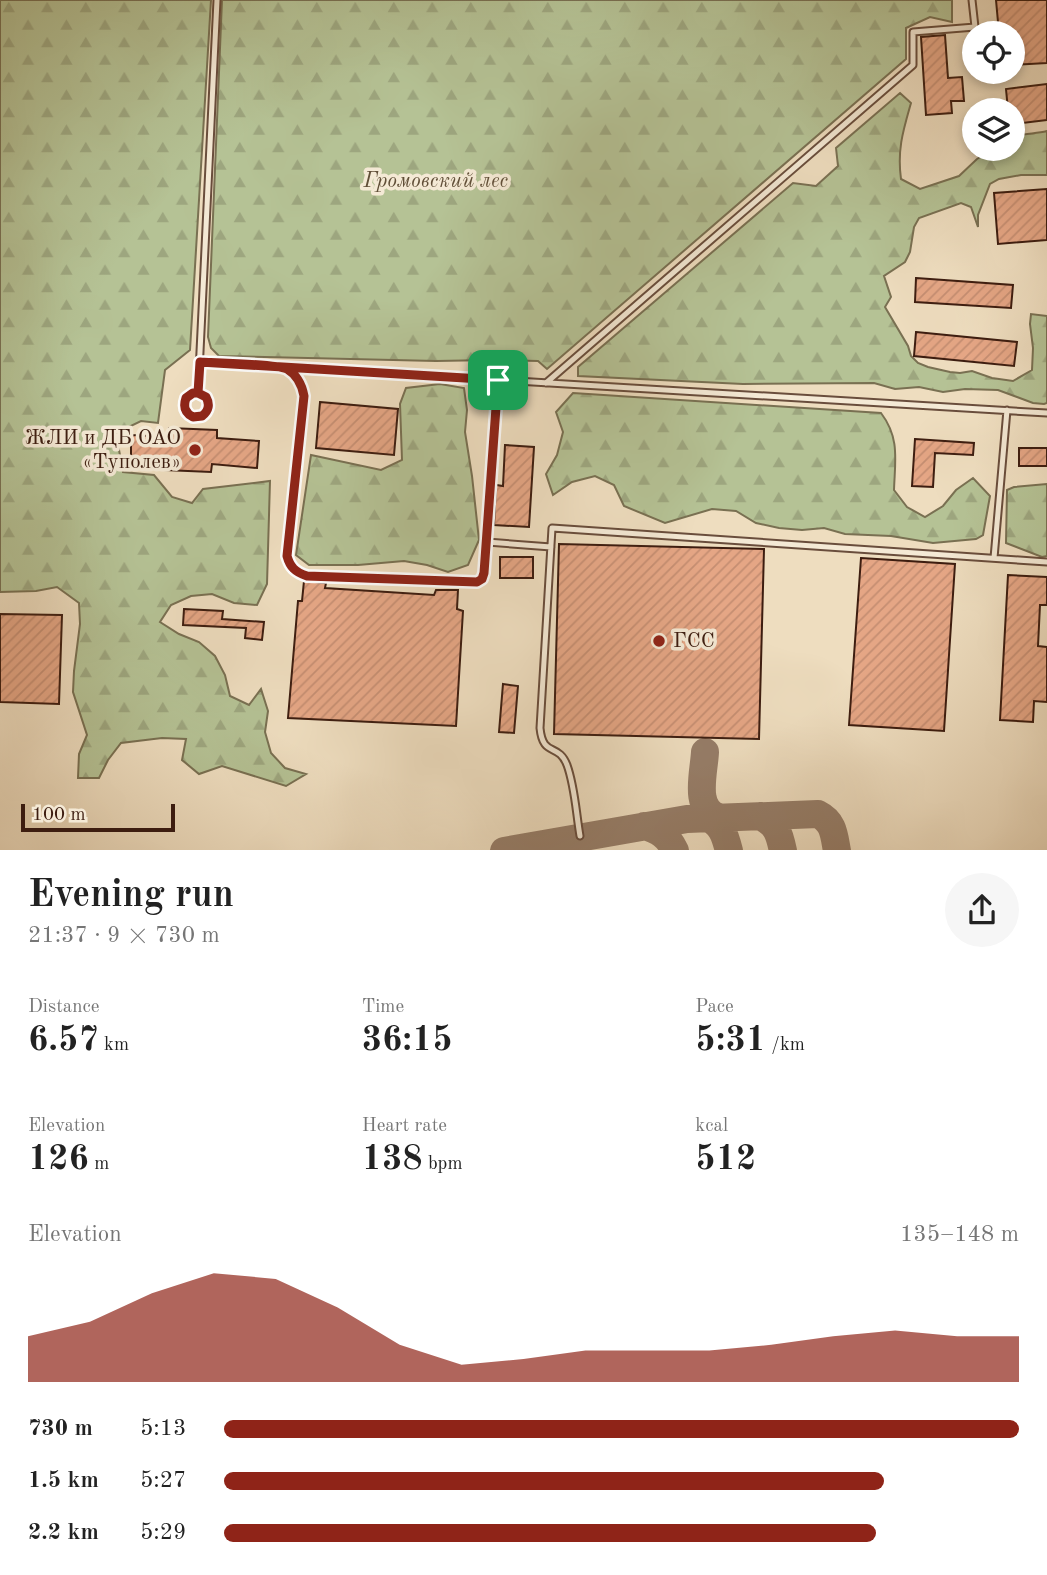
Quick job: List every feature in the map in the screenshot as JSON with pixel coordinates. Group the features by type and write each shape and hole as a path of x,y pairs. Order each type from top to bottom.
{"lane":[{"path":"198,393 217,0"},
{"path":"546,383 913,65 913,32 975,27 972,0"},
{"path":"200,362 1047,413"},
{"path":"284,367 297,378 304,396 287,556 294,570 307,576 477,582 484,576 498,380"},
{"path":"198,393 206,397 209,405 202,416 193,417 186,412 184,403 189,395 198,393"},
{"path":"994,558 1007,410"},
{"path":"580,836 566,762 559,752 545,746 541,739 552,528 1047,562"},
{"path":"487,542 551,547"}],"green space":[{"path":"0,0 211,0 190,350 165,370 158,423 141,421 116,433 123,472 154,475 172,497 192,503 203,489 270,481 267,584 257,605 234,603 212,594 191,596 171,605 160,622 199,642 215,656 225,675 230,696 249,705 261,689 268,711 265,732 271,753 285,768 306,774 286,786 222,766 199,774 182,760 186,739 162,738 121,743 99,778 78,778 79,754 87,735 73,692 80,624 79,603 57,587 36,591 0,592"},
{"name":"Громовский лес","path":"222,0 952,0 952,22 930,17 906,28 906,59 547,369 538,361 219,356 211,348 208,337"},
{"path":"900,93 911,103 900,150 901,179 920,189 959,176 975,161 1025,161 1025,134 1047,131 1047,175 1021,175 999,179 990,184 978,215 978,227 971,207 961,203 919,218 905,262 884,276 891,297 885,307 911,356 928,367 960,373 972,371 1013,381 1032,370 1031,314 1047,316 1047,403 1033,403 998,390 965,389 943,392 919,387 895,389 874,383 743,384 578,376 578,367 793,183 816,186 838,166 836,148"},
{"path":"440,384 464,388 467,410 465,432 479,540 468,565 448,572 404,561 309,565 296,555 311,455 381,470 402,460 400,404 406,388"},
{"path":"573,393 881,413 894,440 894,490 907,507 925,517 943,506 956,490 973,478 990,496 983,535 976,539 933,543 891,536 845,534 824,528 779,528 756,523 736,511 712,509 665,523 624,506 614,485 595,476 572,482 553,495 546,474 557,455 563,432 556,412"},
{"path":"1047,484 1047,556 1042,557 1006,543 1007,490"}],"building":[{"path":"996,0 1047,0 1047,63 1025,64 1025,21 998,21"},
{"path":"945,35 948,78 962,77 964,98 962,101 951,101 952,113 926,115 921,37"},
{"path":"1047,84 1047,120 1025,123 1025,98 1007,98 1006,89"},
{"path":"1047,189 1047,240 998,244 994,193"},
{"path":"916,278 1013,285 1011,308 915,302"},
{"path":"916,332 1017,342 1014,366 914,356"},
{"path":"320,402 398,409 394,455 316,448"},
{"name":"ЖЛИ и ДБ ОАО «Туполев»","path":"169,428 217,430 217,438 259,441 257,468 212,464 211,472 165,470 167,460 131,459 131,435 168,437"},
{"path":"915,439 974,443 973,455 935,453 933,487 912,486"},
{"path":"505,445 534,447 529,527 494,525 496,485 503,486"},
{"path":"1019,448 1047,448 1047,466 1019,466"},
{"name":"ГСС","path":"559,544 764,549 759,739 554,734"},
{"path":"500,557 533,557 533,578 500,578"},
{"path":"861,558 955,564 944,731 849,725"},
{"path":"1008,575 1047,577 1047,605 1040,605 1038,646 1047,647 1047,702 1034,701 1033,722 1000,720"},
{"path":"304,581 326,583 325,588 434,595 436,590 458,590 457,609 463,611 456,726 288,718 298,601 302,601"},
{"path":"184,609 223,611 222,619 264,622 262,640 245,638 246,628 183,625"},
{"path":"0,614 62,615 59,704 0,702"},
{"path":"503,684 518,686 514,733 499,732"}],"taxiway":[{"path":"705,752 703,798 705,806 718,817"},
{"path":"510,850 687,819 818,814 830,825 837,850"},
{"path":"760,816 776,830 783,850"},
{"path":"706,817 722,831 729,850"},
{"path":"644,826 663,834 674,850"}],"place":[{"name":"ЖЛИ и ДБ ОАО «Туполев»","path":"195,450"},
{"name":"ГСС","path":"659,641"}],"route":[{"path":"498,380 200,362 198,393 189,395 184,407 193,417 202,416 208,410 206,397 198,393 200,362 284,367 293,373 297,378 304,396 287,556 290,565 298,573 307,576 477,582 484,576 498,380"}]}
